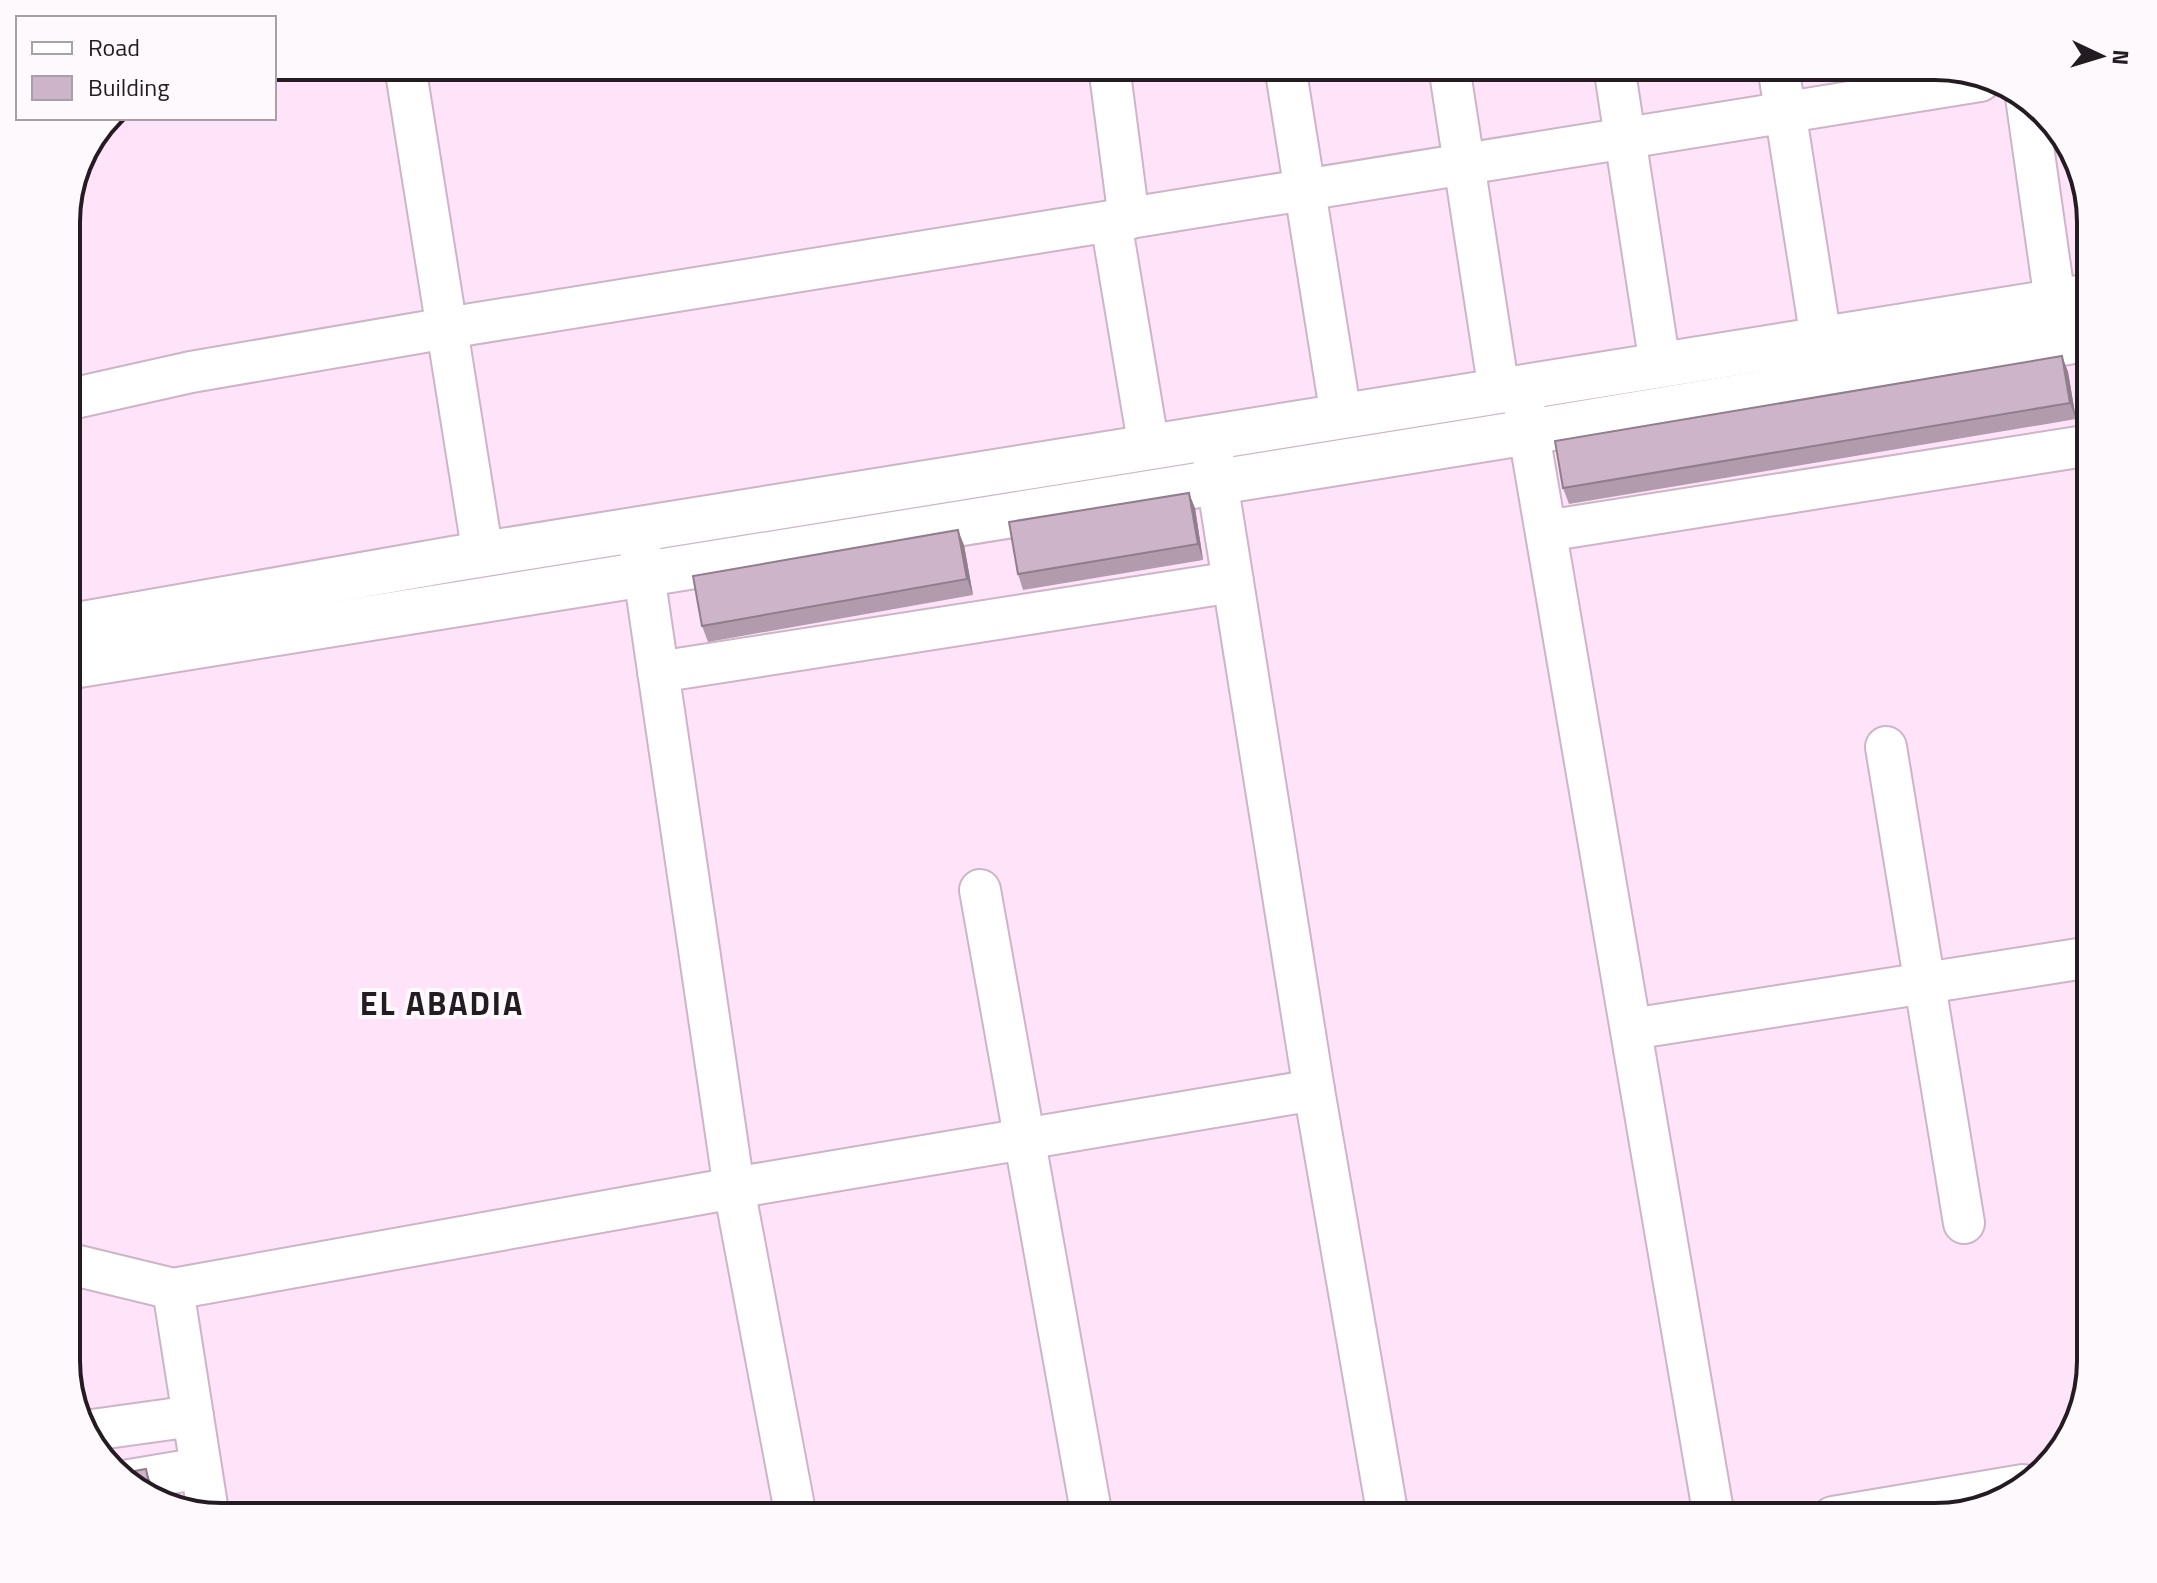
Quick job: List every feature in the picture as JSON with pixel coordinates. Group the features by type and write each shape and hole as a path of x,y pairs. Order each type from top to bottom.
{"main road":[{"path":"80,625 638,529 2073,299"},
{"path":"80,665 1529,432 2077,340"}],"street":[{"path":"407,80 483,555"},
{"path":"1110,80 1120,220 1149,448"},
{"path":"1287,80 1341,416"},
{"path":"1451,80 1464,165 1510,389 1529,432 1712,1503"},
{"path":"1616,80 1660,365"},
{"path":"1780,80 1821,339"},
{"path":"80,397 191,372 447,328 1964,84"},
{"path":"2031,118 2073,299"},
{"path":"1210,438 1314,1090 1386,1503"},
{"path":"1546,531 2077,447"},
{"path":"638,529 734,1188 793,1503"},
{"path":"658,672 1233,582"},
{"path":"1886,747 1922,983 1964,1223"},
{"path":"980,890 1090,1503"},
{"path":"1631,1029 2077,959"},
{"path":"80,1266 173,1289 734,1188 1314,1090"},
{"path":"173,1289 206,1502"},
{"path":"98,1429 193,1416"},
{"path":"142,1478 201,1468"},
{"path":"1916,1503 1994,1490"}],"building":[{"path":"2062,356 2070,403 1563,488 1555,441"},
{"path":"1189,493 1198,544 1018,574 1009,522"},
{"path":"958,530 967,579 702,626 693,576"},
{"path":"146,1469 149,1482 143,1479 133,1471"}],"district":[{"name":"EL ABADIA","path":"442,1003"}]}
